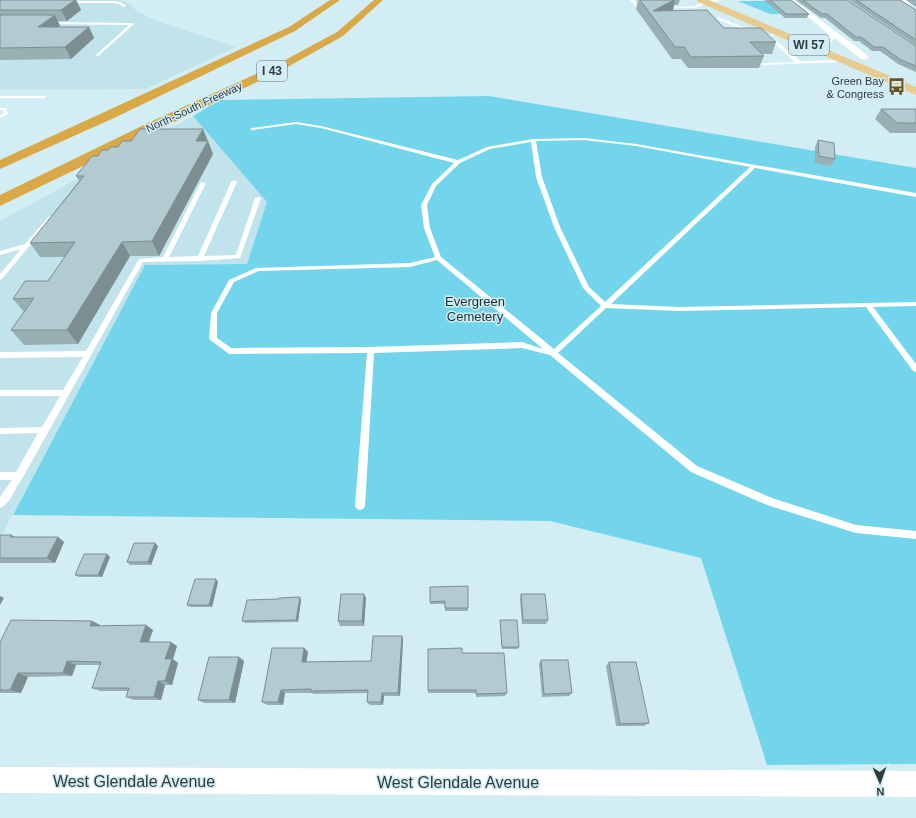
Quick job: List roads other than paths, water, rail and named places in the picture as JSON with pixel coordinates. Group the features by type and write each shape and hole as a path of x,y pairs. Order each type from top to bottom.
{"highway":[{"name":"I 43","path":"0,165 110,116 278,36 323,10 336,0"},
{"name":"North-South Freeway","path":"0,201 155,125 280,67 340,34 379,0"}],"main road":[{"name":"WI 57","path":"725,0 810,35 847,62 916,91"},
{"name":"WI 57","path":"703,1 775,31 867,58"}],"street":[{"path":"703,1 717,0"},
{"path":"790,0 829,31 867,58"},
{"path":"900,1 916,2"},
{"path":"900,1 916,11"},
{"path":"824,46 833,36 829,31"},
{"name":"West Glendale Avenue","path":"0,780 916,784"}],"lane":[{"path":"632,0 640,8 652,8"},
{"path":"659,8 696,7 703,1"},
{"path":"63,2 113,2 120,3 124,6"},
{"path":"718,18 742,28 775,31"},
{"path":"47,23 132,24 97,56"},
{"path":"775,31 768,36 799,63"},
{"path":"760,64 847,62"},
{"path":"0,97 44,97"},
{"path":"0,109 4,109 6,114 0,117"},
{"path":"252,128 296,123 320,126 458,162"},
{"path":"916,196 628,144 584,139 533,140 489,148 458,162 434,185 424,205 427,228 438,258 694,469 770,502 856,529 916,535"},
{"path":"533,140 539,177 557,226 586,288 605,306 679,309 916,304"},
{"path":"553,354 754,166"},
{"path":"200,259 234,182"},
{"path":"164,260 203,183"},
{"path":"0,504 7,496 19,476 141,260 238,258 258,198"},
{"path":"0,278 53,215"},
{"path":"0,253 27,245"},
{"path":"438,258 410,265 258,270 231,281 214,313 213,339 228,350 371,350 522,345 553,354"},
{"path":"868,305 916,369"},
{"path":"360,506 371,350"},
{"path":"0,355 88,354"},
{"path":"0,393 66,393"},
{"path":"0,431 44,430"},
{"path":"0,476 19,476"}],"place":[{"name":"Green Bay & Congress","path":"897,87"}],"park label":[{"name":"Evergreen Cemetery","path":"475,308"}]}
